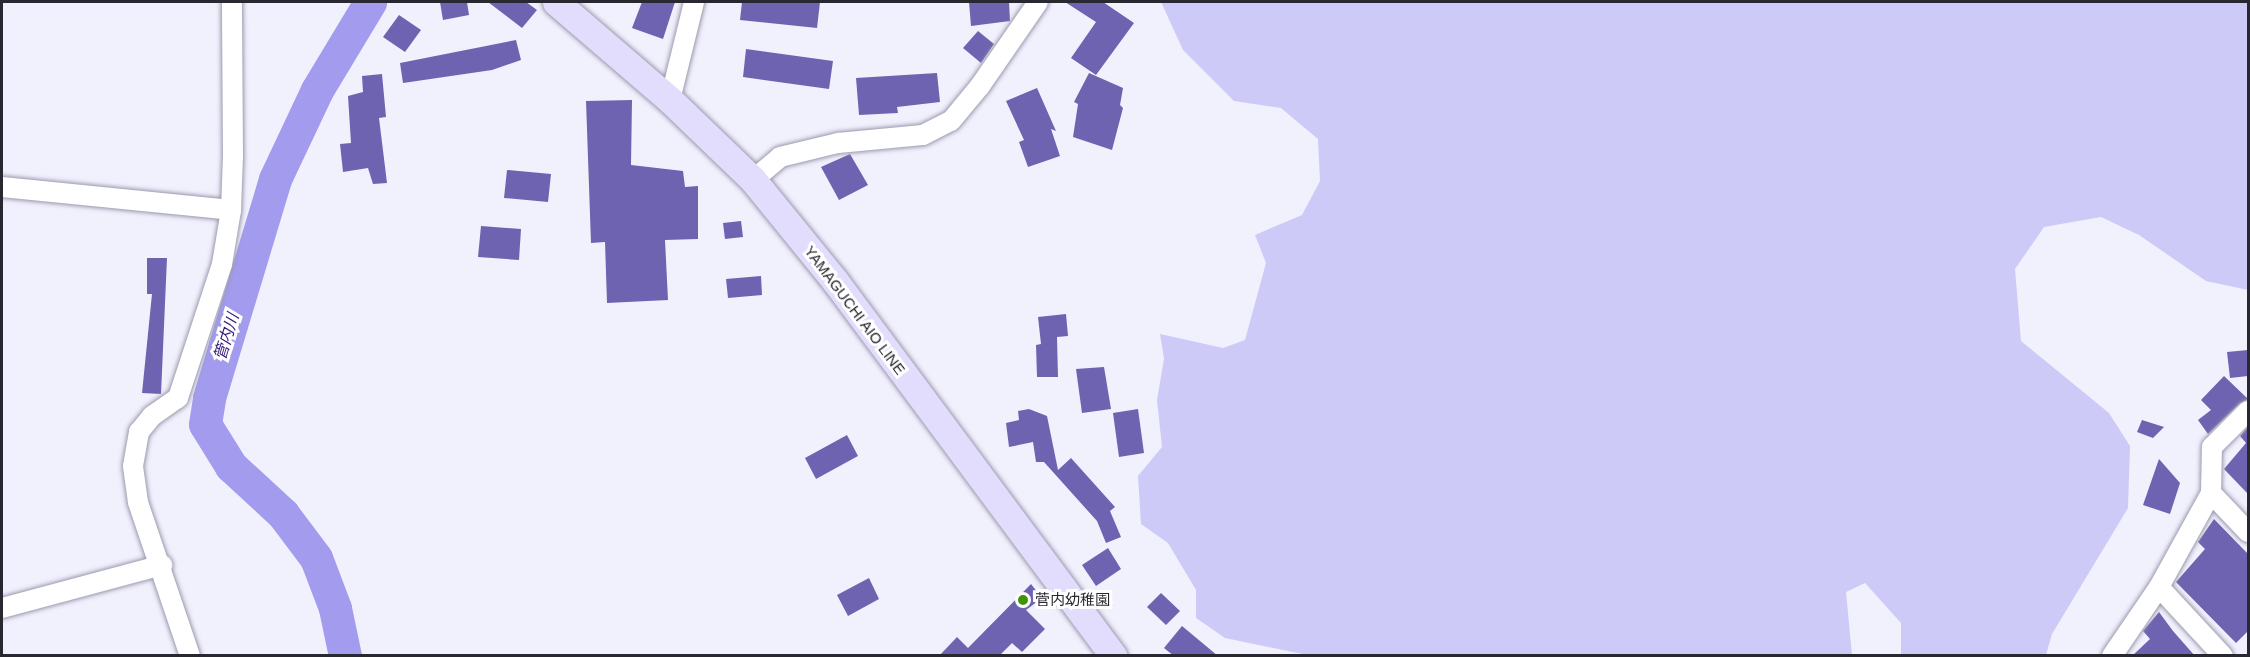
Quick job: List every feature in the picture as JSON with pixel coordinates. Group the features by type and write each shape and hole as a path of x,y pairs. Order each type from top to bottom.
{"main road":[{"name":"YAMAGUCHI AIO LINE","path":"556,2 670,100 753,180 835,281 1114,656"}],"street":[{"path":"190,656 162,565 138,502 133,466 139,432 152,416 178,398 222,264 231,210 232,2"},
{"path":"670,100 694,2"},
{"path":"753,180 780,157 838,143 922,135 951,121 1038,2"},
{"path":"2,187 231,210"},
{"path":"2112,656 2158,587 2211,493 2212,447 2248,411"},
{"path":"2211,493 2248,532"},
{"path":"2,608 162,565"},
{"path":"2158,587 2223,656"}],"shaded area":[{"path":"1161,2 2248,2 2248,290 2206,281 2139,235 2101,217 2044,227 2015,269 2021,341 2109,413 2130,446 2128,508 2052,634 2046,655 1901,655 1901,623 1865,583 1846,592 1852,655 1312,656 1225,638 1196,618 1196,590 1168,543 1141,524 1138,476 1162,447 1157,400 1164,359 1160,334 1223,348 1245,340 1266,263 1255,235 1302,215 1320,181 1318,139 1281,108 1234,101 1183,50"}],"building":[{"path":"440,2 467,2 469,15 443,20"},
{"path":"488,2 526,2 537,10 522,28"},
{"path":"642,2 675,2 663,39 632,28"},
{"path":"742,2 820,2 817,28 740,20"},
{"path":"969,2 1009,2 1010,21 971,26"},
{"path":"1065,2 1103,2 1134,23 1096,75 1071,58 1096,22"},
{"path":"399,15 421,30 405,52 383,37"},
{"path":"978,31 994,44 981,63 963,48"},
{"path":"516,40 521,60 492,70 403,83 400,63"},
{"path":"746,49 833,61 829,89 743,77"},
{"path":"937,73 940,102 897,107 898,113 859,115 856,78"},
{"path":"1089,73 1123,88 1120,105 1123,108 1112,150 1073,137 1078,104 1074,102"},
{"path":"382,74 386,117 379,118 387,183 373,184 368,168 343,172 340,144 351,143 348,96 363,92 362,76"},
{"path":"1037,88 1056,131 1051,129 1060,156 1028,167 1019,142 1024,140 1006,101"},
{"path":"632,100 631,165 683,171 685,187 698,186 698,239 665,240 668,300 607,303 605,242 591,243 586,101"},
{"path":"850,154 868,185 839,200 821,167"},
{"path":"507,170 551,174 548,202 504,198"},
{"path":"741,221 743,237 725,239 723,223"},
{"path":"481,226 521,229 519,260 478,257"},
{"path":"147,258 167,258 161,394 142,393 152,294 147,294"},
{"path":"761,276 762,295 728,298 726,279"},
{"path":"1066,314 1068,336 1057,337 1058,377 1037,377 1036,345 1041,344 1038,317"},
{"path":"2248,350 2248,376 2230,378 2227,352"},
{"path":"1104,367 1111,409 1082,413 1076,369"},
{"path":"2224,376 2248,399 2240,403 2208,434 2198,420 2211,410 2201,400"},
{"path":"1029,409 1047,416 1058,470 1071,458 1115,507 1110,511 1121,537 1106,543 1097,521 1044,462 1036,462 1033,442 1009,447 1006,423 1019,420 1018,411"},
{"path":"1138,409 1144,453 1119,457 1113,413"},
{"path":"2142,420 2164,427 2153,438 2137,432"},
{"path":"2248,427 2248,494 2224,469 2246,443 2240,436"},
{"path":"847,435 858,456 816,479 805,458"},
{"path":"2159,459 2180,483 2170,514 2143,505"},
{"path":"2214,519 2248,554 2248,631 2236,643 2176,582 2205,549 2198,542"},
{"path":"1108,548 1121,569 1096,586 1082,565"},
{"path":"869,578 879,599 848,616 837,595"},
{"path":"1031,584 1042,598 1026,610 1045,629 1022,652 1012,643 999,656 939,656 957,637 968,648"},
{"path":"1161,593 1180,611 1166,625 1147,607"},
{"path":"2159,612 2195,656 2132,656 2150,639 2143,631"},
{"path":"1182,626 1218,656 1174,656 1164,648"}],"waterway":[{"name":"管内川","path":"345,656 335,608 316,558 283,514 231,466 205,424 209,398 275,179 317,90 370,2"}],"place":[{"name":"菅内幼稚園","path":"1023,600"}]}
